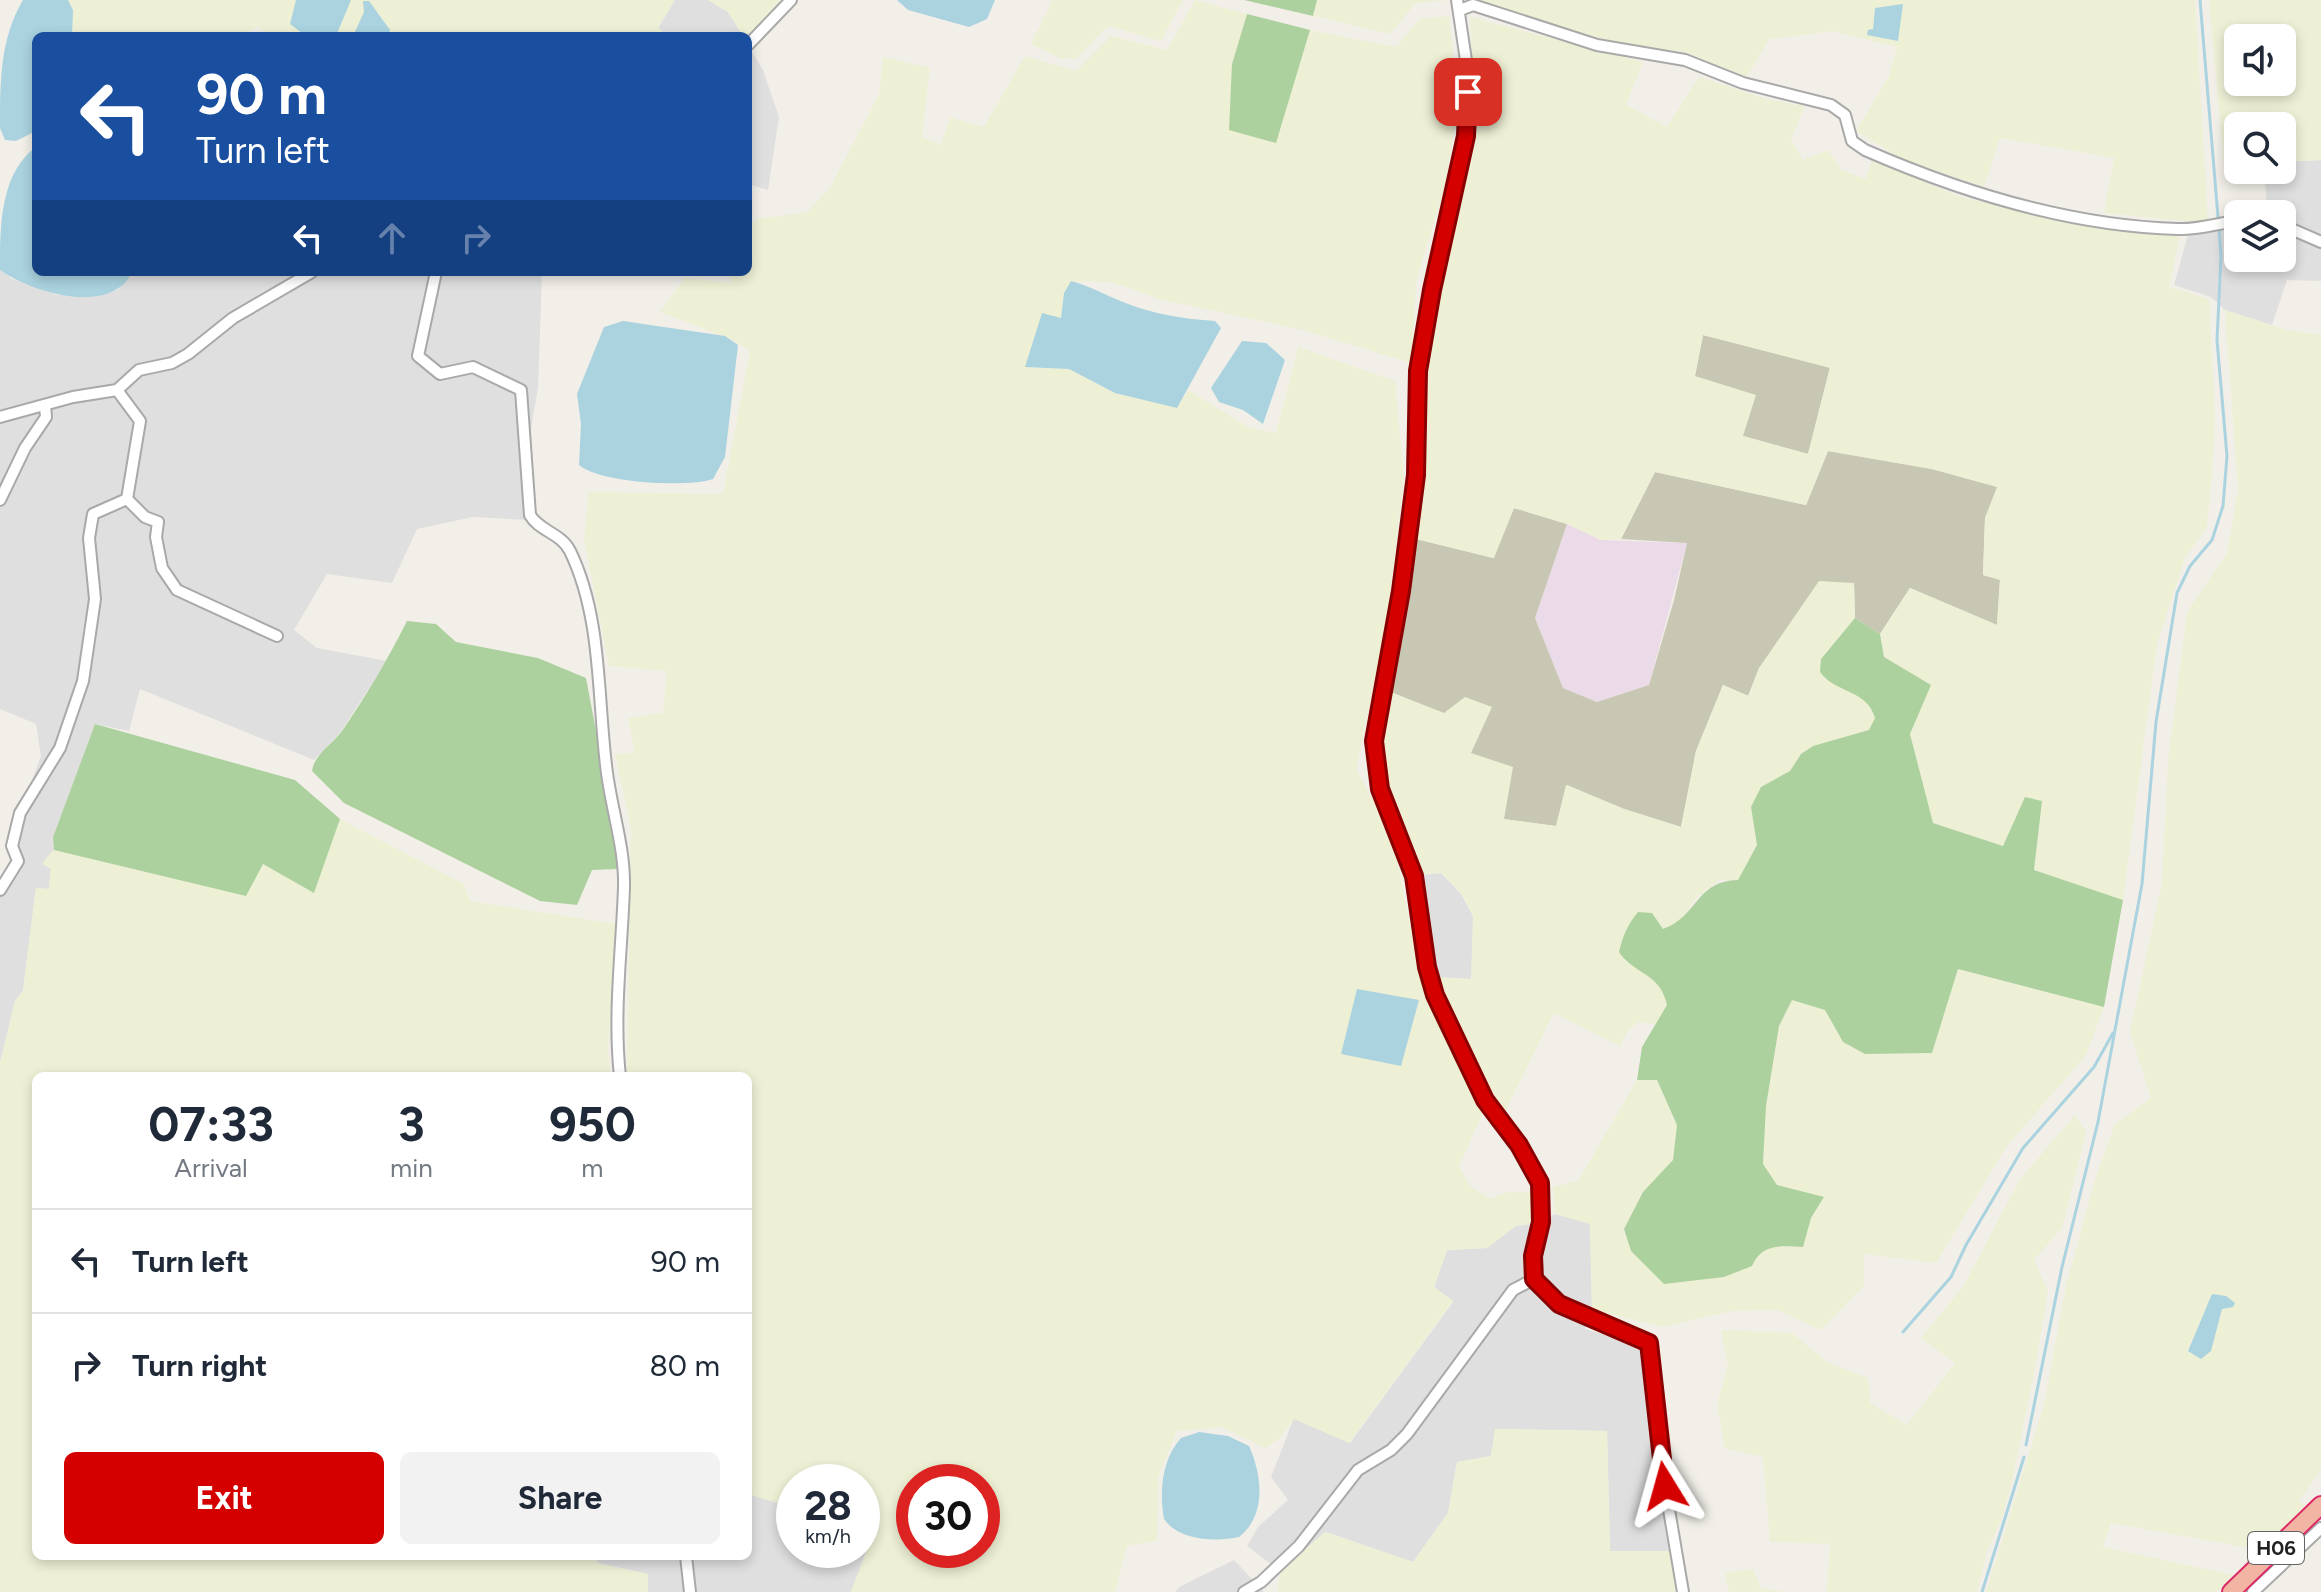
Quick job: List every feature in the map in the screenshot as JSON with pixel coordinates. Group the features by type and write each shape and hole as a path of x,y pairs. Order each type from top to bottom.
{"highway":[{"name":"H06","path":"2231,1592 2321,1505"}],"street":[{"path":"752,41 791,0"},
{"path":"1683,1592 1665,1486 1649,1343 1559,1304 1534,1279 1533,1256 1541,1222 1540,1183 1519,1145 1485,1100 1435,995 1427,967 1414,876 1380,789 1374,741 1401,591 1416,475 1418,371 1432,290 1466,136 1467,79 1459,5 1473,5 1623,52 1685,60 1743,83 1831,105 1845,115 1852,141 1865,150 1968,191 2025,205 2155,227 2181,229 2224,223"},
{"path":"2296,231 2321,242"},
{"path":"0,417 89,393 117,390 139,370 172,363 188,354 233,318 302,276"},
{"path":"435,276 418,356 440,374 473,367 521,390 530,515 534,521 556,533 568,547 581,578 592,625 607,774 624,886 620,1072"},
{"path":"117,390 140,421 127,499"},
{"path":"0,500 25,448 46,417 45,406"},
{"path":"127,499 145,517 158,522 156,537 162,568 177,590 277,636"},
{"path":"0,890 18,861 12,846 20,813 60,748 83,681 95,599 89,538 93,514 127,499"},
{"path":"1244,1592 1261,1582 1299,1546 1358,1470 1391,1450 1407,1434 1513,1290 1534,1279"},
{"path":"2253,1592 2321,1528"},
{"path":"686,1560 690,1592"}],"shaded area":[{"path":"68,0 675,0 658,27 663,32 264,32 258,26 248,32 72,32 73,10"},
{"path":"675,0 708,0 728,12 740,32 662,32 658,28"},
{"path":"708,0 783,0 752,33 740,32 728,12"},
{"path":"1053,0 1183,0 1161,41 1108,26 1076,59 1060,58 1031,44"},
{"path":"1195,0 1247,14 1232,64 1275,143 1310,30 1396,47 1420,19 1449,16 1458,104 1445,187 1417,278 1411,363 1303,330 1163,300 1111,282 1072,281 1064,293 1061,319 1043,313 1026,367 1069,369 1115,393 1177,408 1188,390 1250,428 1276,433 1298,347 1395,381 1404,478 1386,628 1356,770 1379,811 1397,859 1422,985 1456,1059 1485,1109 1459,1166 1470,1186 1490,1199 1508,1192 1536,1192 1538,1223 1516,1226 1487,1248 1447,1250 1434,1287 1453,1301 1349,1443 1294,1419 1280,1438 1265,1448 1222,1427 1177,1431 1158,1477 1157,1541 1127,1546 1115,1592 851,1592 860,1568 880,1568 880,1464 776,1464 776,1503 752,1495 752,1072 627,1072 631,828 615,754 635,753 628,718 663,713 667,671 609,666 584,539 589,492 723,494 750,351 731,339 660,312 685,278 731,283 728,276 752,276 752,223 757,219 807,212 830,188 879,94 883,57 930,68 922,137 941,145 950,117 984,127 1025,56 1076,71 1111,36 1167,50"},
{"path":"1317,0 1450,0 1416,3 1390,34 1313,16"},
{"path":"1479,0 2195,0 2208,223 2104,213 2114,158 2000,138 1984,187 1903,160 1856,131 1889,76 1897,47 1833,31 1769,39 1747,77 1685,52 1636,47 1569,32"},
{"path":"2209,0 2321,0 2321,160 2296,161 2296,112 2224,112 2224,165"},
{"path":"1470,17 1643,62 1626,105 1667,127 1699,77 1766,99 1805,106 1791,139 1803,160 1828,150 1841,170 1866,179 1872,160 1960,197 2091,223 2180,236 2169,287 2209,299 2215,417 2212,474 2207,527 2185,558 2157,644 2123,900 2034,870 2042,801 2025,797 2003,846 1933,823 1910,734 1931,685 1884,657 1880,634 1910,588 1997,625 2000,580 1983,575 1985,518 1997,487 1932,469 1828,451 1806,505 1655,472 1621,539 1601,540 1567,524 1514,508 1494,558 1416,539 1426,474 1425,370 1474,127","holes":["1703,335 1830,368 1808,454 1743,436 1756,395 1695,376"]},
{"path":"752,52 763,70 779,117 768,190 752,185"},
{"path":"2321,160 2321,281 2287,280 2272,325 2225,310 2211,297 2174,285 2188,235 2224,227 2224,272 2296,272 2296,200 2267,200 2265,184 2296,184 2296,161"},
{"path":"0,270 12,279 57,295 102,295 118,290 129,276 542,276 538,388 531,429 526,520 473,517 417,529 392,583 327,574 294,630 317,648 387,661 339,734 314,760 140,689 129,731 95,724 53,837 54,850 43,864 51,869 49,889 36,888 23,991 15,1001 0,1063 0,894 21,862 17,836 25,799 41,756 36,724 0,709"},
{"path":"2225,310 2287,330 2321,335 2321,1470 2299,1501 2307,1509 2261,1550 2111,1523 2103,1547 2233,1575 2217,1592 1986,1592 2044,1405 2066,1286 2096,1176 2115,1124 2151,1098 2130,1032 2162,883 2168,760 2187,612 2227,553 2238,490","holes":["2212,1295 2228,1307 2222,1309 2213,1344 2201,1358 2188,1350"]},
{"path":"1703,335 1830,367 1808,454 1743,436 1695,376"},
{"path":"1828,451 1932,469 1998,487 1985,518 1983,575 2000,579 1997,625 1910,588 1880,634 1855,618 1854,583 1759,668 1748,696 1723,685 1696,751 1681,827 1624,809 1567,785 1556,826 1503,819 1470,753 1444,714 1388,691 1416,539 1493,558 1514,508 1567,524 1535,618 1563,688 1597,702 1649,685 1674,600 1687,543 1621,539 1655,472 1806,505"},
{"path":"1567,524 1601,540 1687,543 1649,685 1597,702 1563,688 1535,618"},
{"path":"1819,581 1854,583 1855,618 1821,659 1872,707 1875,718 1869,730 1801,754 1790,771 1778,779 1755,828 1757,845 1738,880 1719,880 1697,897 1678,924 1663,929 1652,913 1624,960 1657,982 1665,995 1667,1005 1657,1025 1639,1022 1629,1029 1620,1046 1554,1013 1504,1114 1444,1007 1434,977 1471,979 1473,916 1461,893 1441,873 1419,875 1384,787 1377,741 1388,691 1444,713 1465,697 1492,707 1471,753 1513,767 1504,819 1556,826 1566,785 1624,809 1681,827 1696,751 1723,685 1749,696 1759,668"},
{"path":"340,819 464,884 470,901 616,924 608,1050 611,1072 32,1072 32,1560 597,1560 597,1563 648,1574 648,1592 0,1592 0,1063 15,1001 23,991 36,888 49,889 51,869 43,864 45,859 54,850 132,868 263,864 314,892"},
{"path":"1441,873 1461,894 1473,916 1472,979 1434,977 1429,965 1419,875"},
{"path":"1958,969 2104,1007 2086,1055 2007,1146 1936,1263 1864,1254 1864,1286 1821,1330 1777,1310 1732,1311 1663,1327 1592,1310 1590,1224 1555,1214 1553,1187 1578,1181 1637,1080 1657,1080 1677,1125 1673,1160 1643,1192 1624,1229 1631,1251 1757,1254 1774,1246 1803,1247 1811,1218 1824,1198 1777,1185 1763,1164 1766,1106 1779,1026 1792,1000 1825,1010 1843,1042 1865,1054 1932,1053"},
{"path":"2075,1115 2086,1132 2062,1228 2034,1260 2048,1291 2034,1373 2012,1481 2003,1515 1987,1552 1977,1592 1827,1592 1830,1544 1770,1542 1763,1457 1725,1448 1717,1404 1728,1365 1721,1330 1792,1333 1827,1362 1868,1378 1870,1403 1907,1425 1955,1363 1921,1338 1963,1287 2020,1179"},
{"path":"1555,1214 1590,1223 1592,1310 1585,1329 1644,1347 1649,1357 1672,1551 1610,1551 1607,1431 1496,1429 1491,1456 1457,1462 1448,1513 1413,1562 1326,1532 1280,1571 1247,1546 1258,1527 1288,1500 1271,1477 1294,1418 1350,1443 1453,1302 1434,1288 1447,1250 1487,1248 1516,1225 1538,1223"},
{"path":"1495,1429 1607,1431 1610,1551 1672,1551 1675,1592 1278,1592 1280,1571 1325,1532 1413,1562 1448,1513 1457,1462 1491,1456"},
{"path":"752,1495 776,1503 776,1568 860,1568 851,1592 648,1592 647,1574 596,1563 596,1560 752,1560"},
{"path":"1234,1560 1264,1592 1175,1592 1181,1586"},
{"path":"1753,1569 1761,1588 1786,1592 1729,1592 1725,1573"}],"green space":[{"path":"1244,0 1317,0 1313,16"},
{"path":"1247,14 1310,30 1276,143 1229,130 1232,64"},
{"path":"1855,618 1880,634 1884,657 1931,685 1910,734 1933,823 2003,846 2025,797 2042,801 2034,870 2123,900 2104,1007 1958,969 1932,1053 1865,1054 1843,1042 1825,1010 1792,1000 1779,1026 1766,1106 1763,1164 1777,1185 1824,1197 1811,1218 1803,1247 1767,1250 1752,1266 1724,1277 1664,1284 1631,1251 1624,1229 1643,1192 1673,1160 1677,1125 1657,1080 1637,1080 1642,1047 1667,1005 1659,986 1619,952 1628,926 1638,912 1652,913 1663,929 1675,923 1713,886 1738,880 1757,845 1751,807 1761,787 1790,771 1801,754 1813,746 1869,730 1875,718 1871,709 1820,672 1821,659"},
{"path":"407,621 436,624 456,642 538,658 586,678 613,820 617,869 592,870 577,905 540,901 344,803 312,771 320,754 342,731 360,704"},
{"path":"95,724 295,780 340,819 314,893 263,864 246,896 54,850 53,837"}],"water":[{"path":"23,0 68,0 73,10 72,32 32,32 32,133 16,141 5,140 0,128 3,61 15,15"},
{"path":"296,0 351,0 338,32 301,32 290,24"},
{"path":"897,0 995,0 987,19 969,27 908,10"},
{"path":"363,1 369,1 390,32 355,32 364,12"},
{"path":"1903,4 1898,41 1867,35 1868,30 1873,29 1875,8"},
{"path":"32,151 32,276 129,276 122,286 107,294 70,296 30,286 0,270 4,202 15,171"},
{"path":"1071,281 1145,310 1215,321 1221,328 1177,408 1115,393 1069,369 1025,367 1042,313 1061,318 1064,293"},
{"path":"623,321 725,336 738,345 725,457 713,479 684,483 624,480 579,465 581,424 577,394 604,327"},
{"path":"1242,341 1266,343 1285,360 1263,424 1243,410 1219,402 1211,388"},
{"path":"1357,989 1419,1000 1401,1066 1341,1054"},
{"path":"2212,1294 2226,1296 2235,1303 2233,1307 2222,1309 2211,1351 2201,1359 2188,1351"},
{"path":"1199,1432 1228,1436 1249,1446 1259,1482 1258,1506 1248,1528 1239,1537 1209,1539 1188,1536 1164,1519 1162,1487 1166,1465 1181,1438"}],"waterway":[{"path":"2200,0 2218,217"},
{"path":"2026,1445 2062,1267 2098,1122 2142,884 2156,722 2177,593 2190,566 2212,540 2223,506 2227,456 2217,340 2221,257 2219,228"},
{"path":"1903,1332 1951,1277 1966,1245 2023,1148 2094,1067 2113,1033"},
{"path":"1982,1592 2024,1457"}],"route":[{"path":"1468,92 1466,136 1432,290 1418,371 1416,475 1401,591 1375,720 1374,741 1380,789 1414,876 1423,920 1427,967 1435,995 1485,1100 1502,1127 1519,1145 1540,1183 1541,1222 1533,1256 1534,1279 1559,1304 1649,1343 1665,1486"}]}
